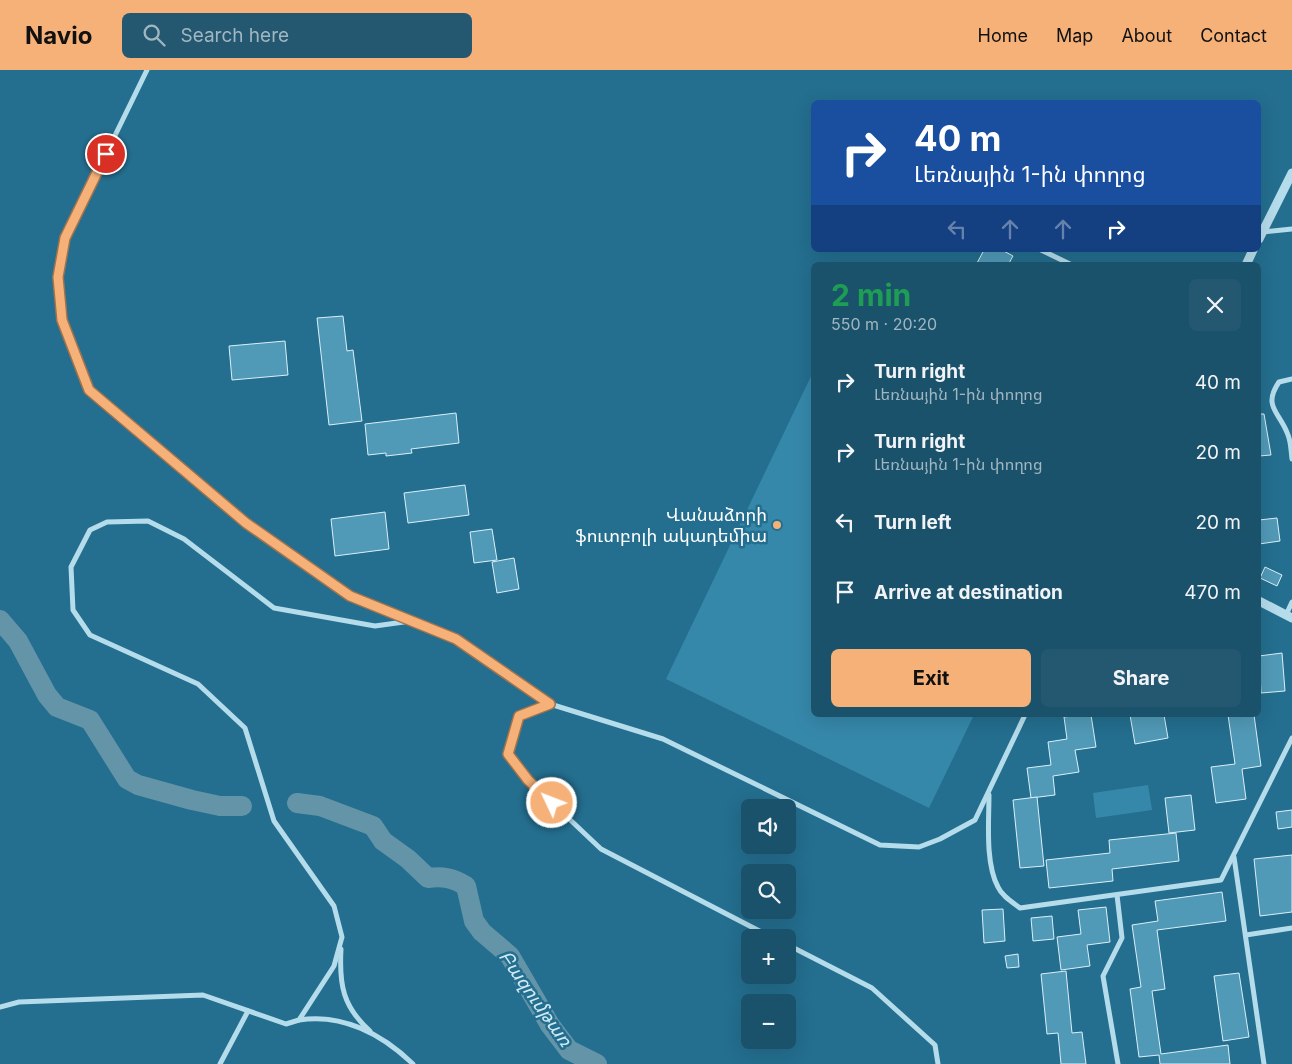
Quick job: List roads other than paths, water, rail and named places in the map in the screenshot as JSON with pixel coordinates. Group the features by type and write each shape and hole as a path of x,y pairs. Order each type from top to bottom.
{"street":[{"path":"147,70 65,238 58,277 62,320 89,390 246,523 350,596 456,639 550,704 663,739 880,845 919,847 940,839 975,820 1024,717"},
{"path":"1261,236 1292,173"},
{"path":"1261,236 1292,229"},
{"path":"1044,252 1066,262"},
{"path":"1292,379 1279,382 1272,392 1271,404 1288,435 1292,459"},
{"path":"410,621 375,626 274,608 184,539 148,521 107,522 90,530 71,566 72,610 90,635 198,684 246,728 274,821 334,906 342,937 340,968 347,1003 358,1020 373,1033 396,1048 413,1064"},
{"path":"1261,603 1289,617 1292,602"},
{"path":"550,704 519,716 508,754 528,780 601,849 756,929"},
{"path":"989,792 988,828 994,878 998,889 1020,908 1222,880 1292,738"},
{"path":"1234,857 1264,1064"},
{"path":"1117,895 1122,938 1104,976 1118,1064"},
{"path":"1246,935 1292,928"},
{"path":"299,1020 334,966 342,937"},
{"path":"796,949 872,988 935,1045 938,1064"},
{"path":"0,1007 19,1002 203,994 286,1024 316,1018 339,1021 373,1033"},
{"path":"220,1064 248,1011"}],"waterway":[{"name":"Բազումթառ","path":"0,620 18,641 47,695 57,707 90,720 127,779 138,785 192,800 220,806 242,806"},
{"name":"Բազումթառ","path":"297,803 320,806 373,826 383,841 408,859 428,878 448,878 466,886 474,921 482,932 510,956 550,1025 569,1050 597,1064"}],"place":[{"name":"Վանաձորի ֆուտբոլի ակադեմիա","path":"777,525"}]}
